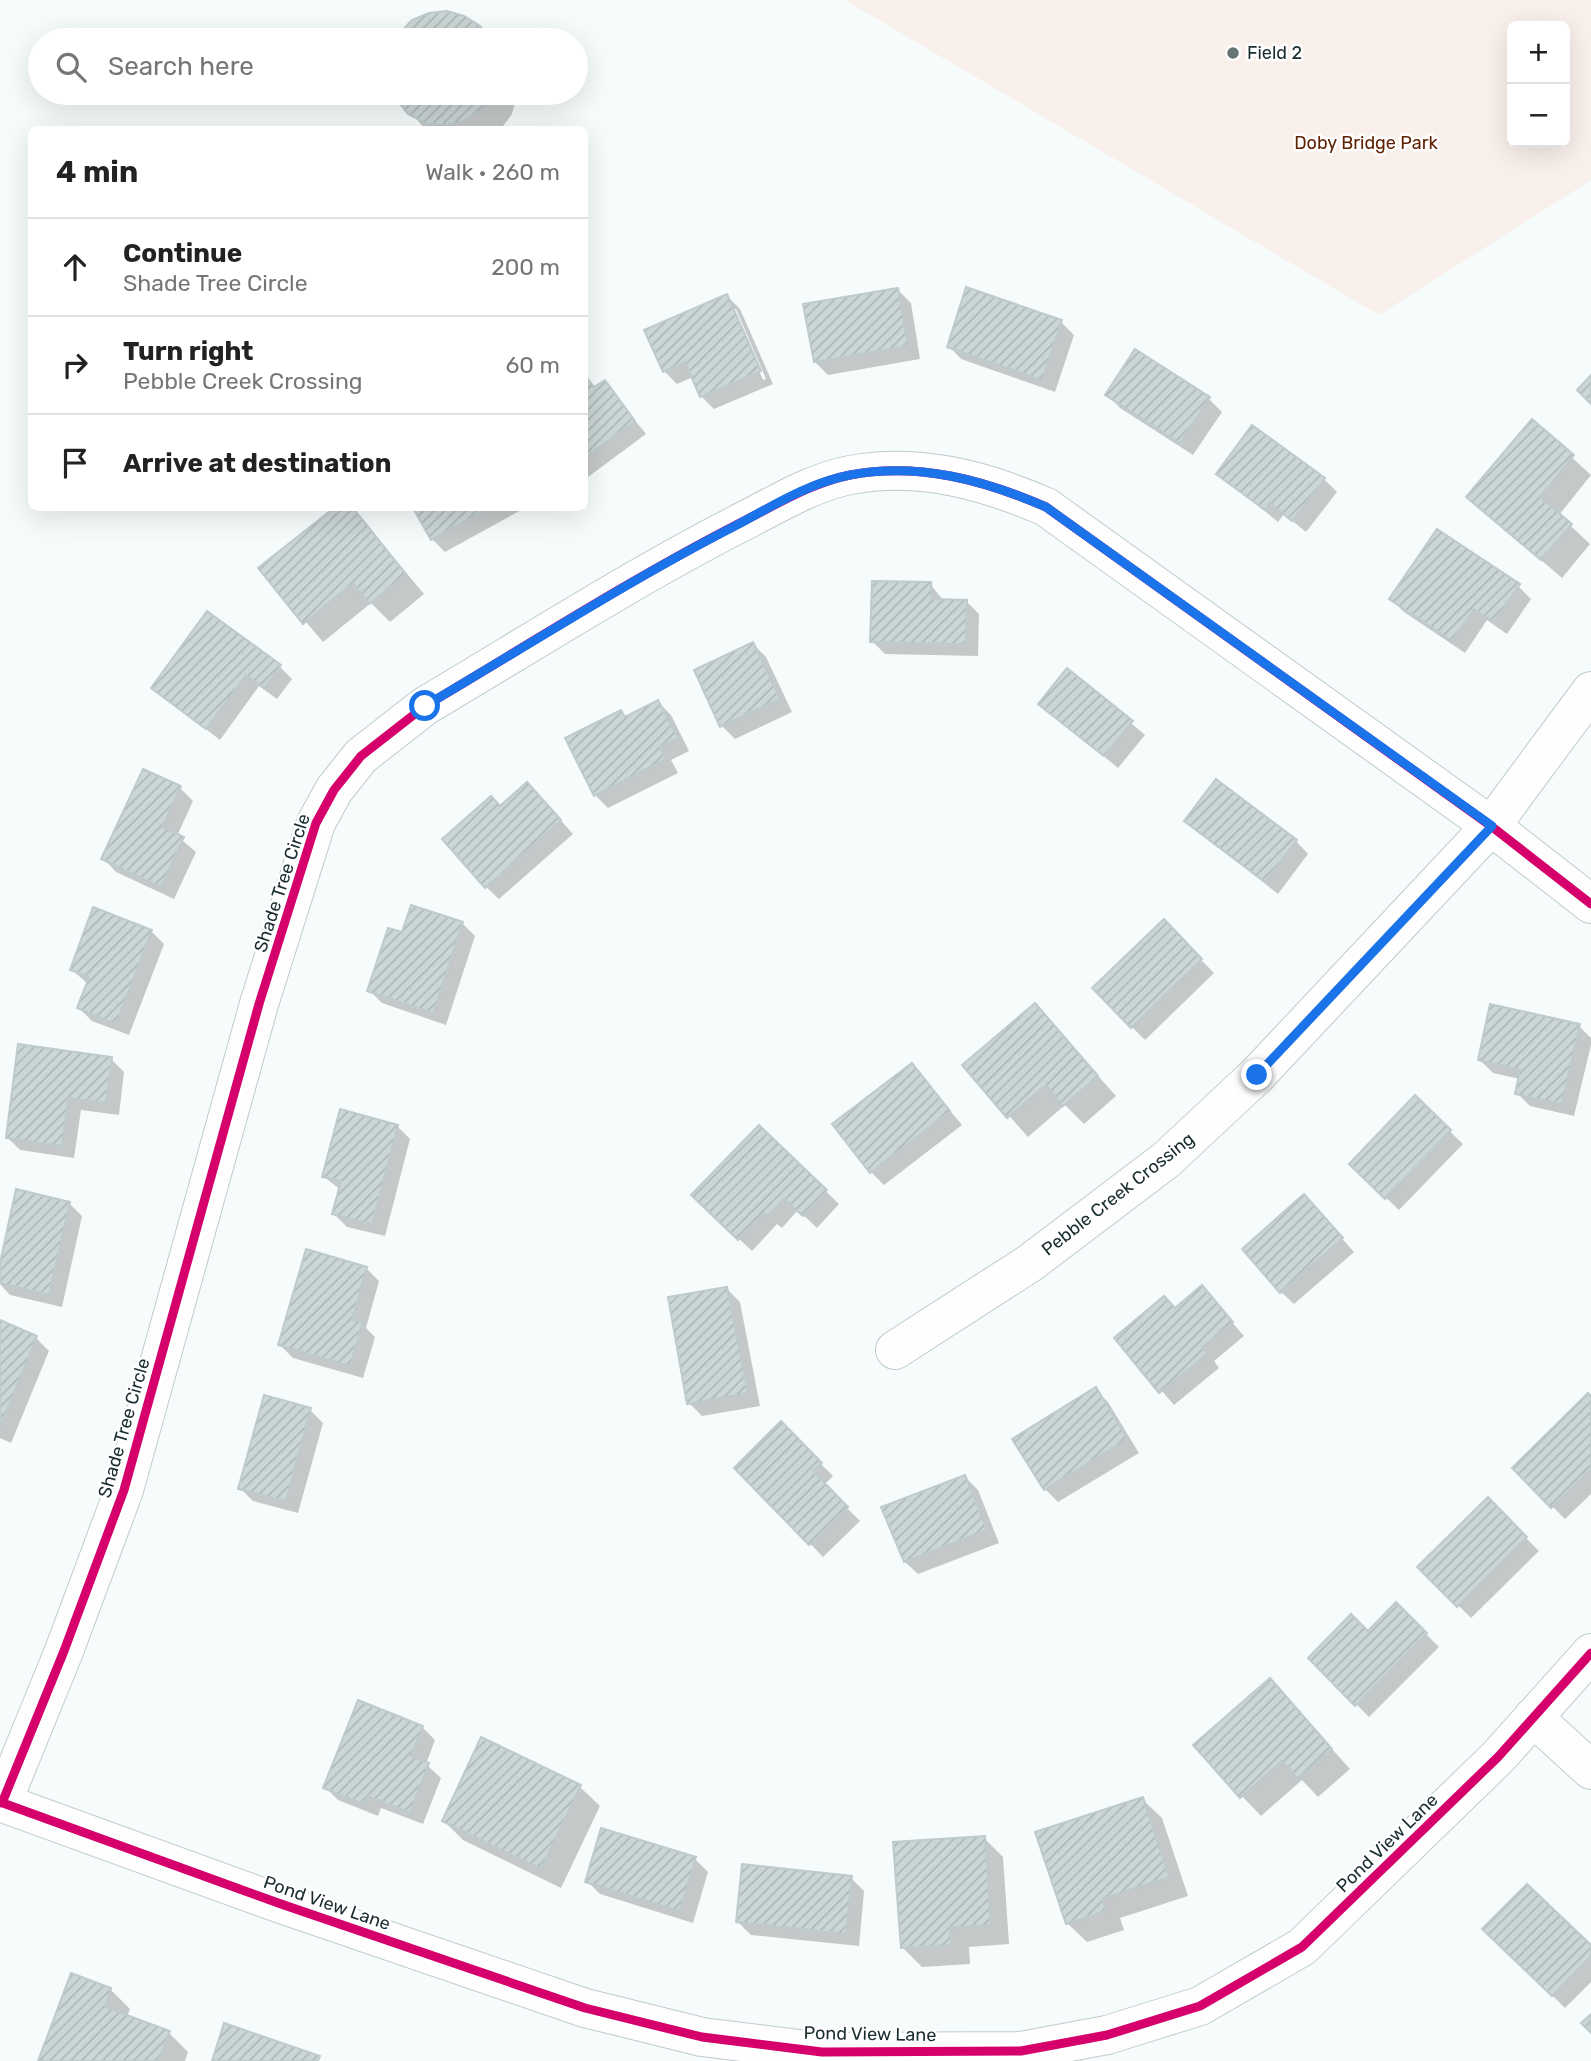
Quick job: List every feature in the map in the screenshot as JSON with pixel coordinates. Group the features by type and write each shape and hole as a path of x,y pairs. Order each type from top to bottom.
{"street":[{"name":"Shade Tree Circle","path":"1,1802 64,1651 124,1490 259,1004 316,823 334,790 361,756 425,706 695,546 810,487 849,475 894,470 955,475 1005,489 1046,507 1492,826 1591,904"},
{"name":"Pebble Creek Crossing","path":"895,1350 1030,1263 1166,1160 1257,1075 1492,826 1591,691"},
{"name":"Pond View Lane","path":"1,1802 293,1909 585,2008 702,2037 822,2052 1021,2051 1107,2035 1200,2006 1303,1947 1498,1757 1591,1653"},
{"path":"1534,1717 1591,1770"}],"green space":[{"name":"Doby Bridge Park","path":"845,0 1591,0 1591,180 1379,315"}],"building":[{"path":"447,11 464,16 482,28 404,28 412,20 429,13"},
{"path":"401,105 485,105 464,121 445,125 426,123 408,114"},
{"path":"966,287 1062,320 1042,380 947,347"},
{"path":"898,288 908,346 814,362 803,304"},
{"path":"727,294 761,371 700,397 685,362 663,372 644,330"},
{"path":"1135,349 1210,397 1180,443 1105,395"},
{"path":"1591,375 1591,404 1577,390"},
{"path":"588,379 594,387 605,380 635,421 588,455"},
{"path":"1532,419 1574,455 1540,497 1572,524 1541,560 1466,497"},
{"path":"1252,425 1325,478 1292,521 1270,503 1265,510 1216,474"},
{"path":"330,511 355,511 406,574 369,604 353,583 303,624 258,568"},
{"path":"415,511 484,511 431,540"},
{"path":"1437,529 1520,584 1494,622 1474,609 1452,641 1389,599"},
{"path":"872,581 931,582 932,599 967,600 966,644 870,642"},
{"path":"207,611 281,665 264,688 246,675 206,729 151,688"},
{"path":"753,642 780,699 720,727 694,670"},
{"path":"1067,668 1133,721 1104,756 1038,704"},
{"path":"658,700 678,738 660,747 666,759 594,796 565,738 621,710 625,717"},
{"path":"143,769 181,786 162,827 184,837 161,887 101,859"},
{"path":"1216,779 1297,840 1265,882 1184,821"},
{"path":"527,782 561,820 485,888 442,839 491,796 500,806"},
{"path":"411,905 463,922 433,1013 367,991 388,928 402,932"},
{"path":"93,907 152,930 116,1024 77,1008 89,977 70,970"},
{"path":"1164,919 1202,959 1131,1028 1092,988"},
{"path":"1035,1003 1098,1076 1063,1106 1046,1085 1007,1118 962,1065"},
{"path":"1490,1004 1580,1024 1562,1104 1515,1094 1520,1070 1478,1060"},
{"path":"18,1044 112,1057 106,1103 68,1098 62,1146 6,1138"},
{"path":"912,1063 950,1111 870,1173 832,1124"},
{"path":"1415,1095 1451,1130 1385,1199 1349,1164"},
{"path":"340,1109 398,1125 372,1224 332,1214 341,1181 322,1177"},
{"path":"759,1125 827,1190 803,1216 784,1199 768,1216 764,1213 738,1240 691,1195"},
{"path":"16,1189 70,1202 49,1295 0,1283 0,1263"},
{"path":"1304,1194 1343,1238 1280,1293 1242,1249"},
{"path":"306,1249 367,1267 352,1320 363,1322 350,1366 278,1345"},
{"path":"1202,1285 1233,1322 1202,1347 1207,1354 1159,1393 1114,1338 1164,1296 1175,1308"},
{"path":"727,1287 748,1393 687,1404 668,1297"},
{"path":"0,1320 37,1336 0,1427"},
{"path":"1096,1387 1127,1439 1044,1490 1012,1439"},
{"path":"1588,1393 1591,1396 1591,1469 1551,1508 1512,1468"},
{"path":"264,1395 311,1408 286,1501 238,1489"},
{"path":"781,1421 822,1463 813,1471 848,1507 809,1545 734,1468"},
{"path":"965,1475 987,1530 904,1562 881,1507"},
{"path":"1488,1497 1527,1537 1457,1607 1417,1567"},
{"path":"1396,1602 1427,1633 1355,1706 1308,1658 1351,1614 1368,1631"},
{"path":"1270,1678 1332,1749 1298,1779 1282,1761 1240,1798 1193,1745"},
{"path":"358,1700 423,1726 411,1756 429,1763 410,1813 368,1796 364,1804 323,1788"},
{"path":"481,1737 581,1785 541,1869 442,1821"},
{"path":"1143,1797 1169,1877 1102,1899 1106,1911 1066,1924 1035,1832"},
{"path":"601,1828 696,1857 680,1911 585,1882"},
{"path":"985,1836 991,1925 950,1928 951,1945 901,1948 893,1842"},
{"path":"742,1864 852,1876 846,1934 736,1922"},
{"path":"1527,1884 1591,1945 1591,1956 1552,1996 1482,1929"},
{"path":"71,1973 111,1988 105,2007 170,2031 158,2061 38,2061"},
{"path":"1591,2014 1591,2033 1581,2023"},
{"path":"224,2023 320,2056 318,2061 212,2061"}],"cycle path":[{"path":"2,1803 64,1651 124,1490 259,1004 316,823 334,790 361,756 425,706 658,567 792,496 850,475 926,472 975,482 1023,497 1046,507 1491,826 1591,904"},
{"path":"0,1802 281,1904 585,2008 702,2037 822,2052 1021,2051 1107,2035 1200,2006 1302,1947 1498,1757 1591,1653"}],"place":[{"name":"Field 2","path":"1233,53"}],"route":[{"path":"425,706 695,546 810,487 849,475 894,470 955,475 1005,489 1046,507 1492,826 1257,1075"}]}
